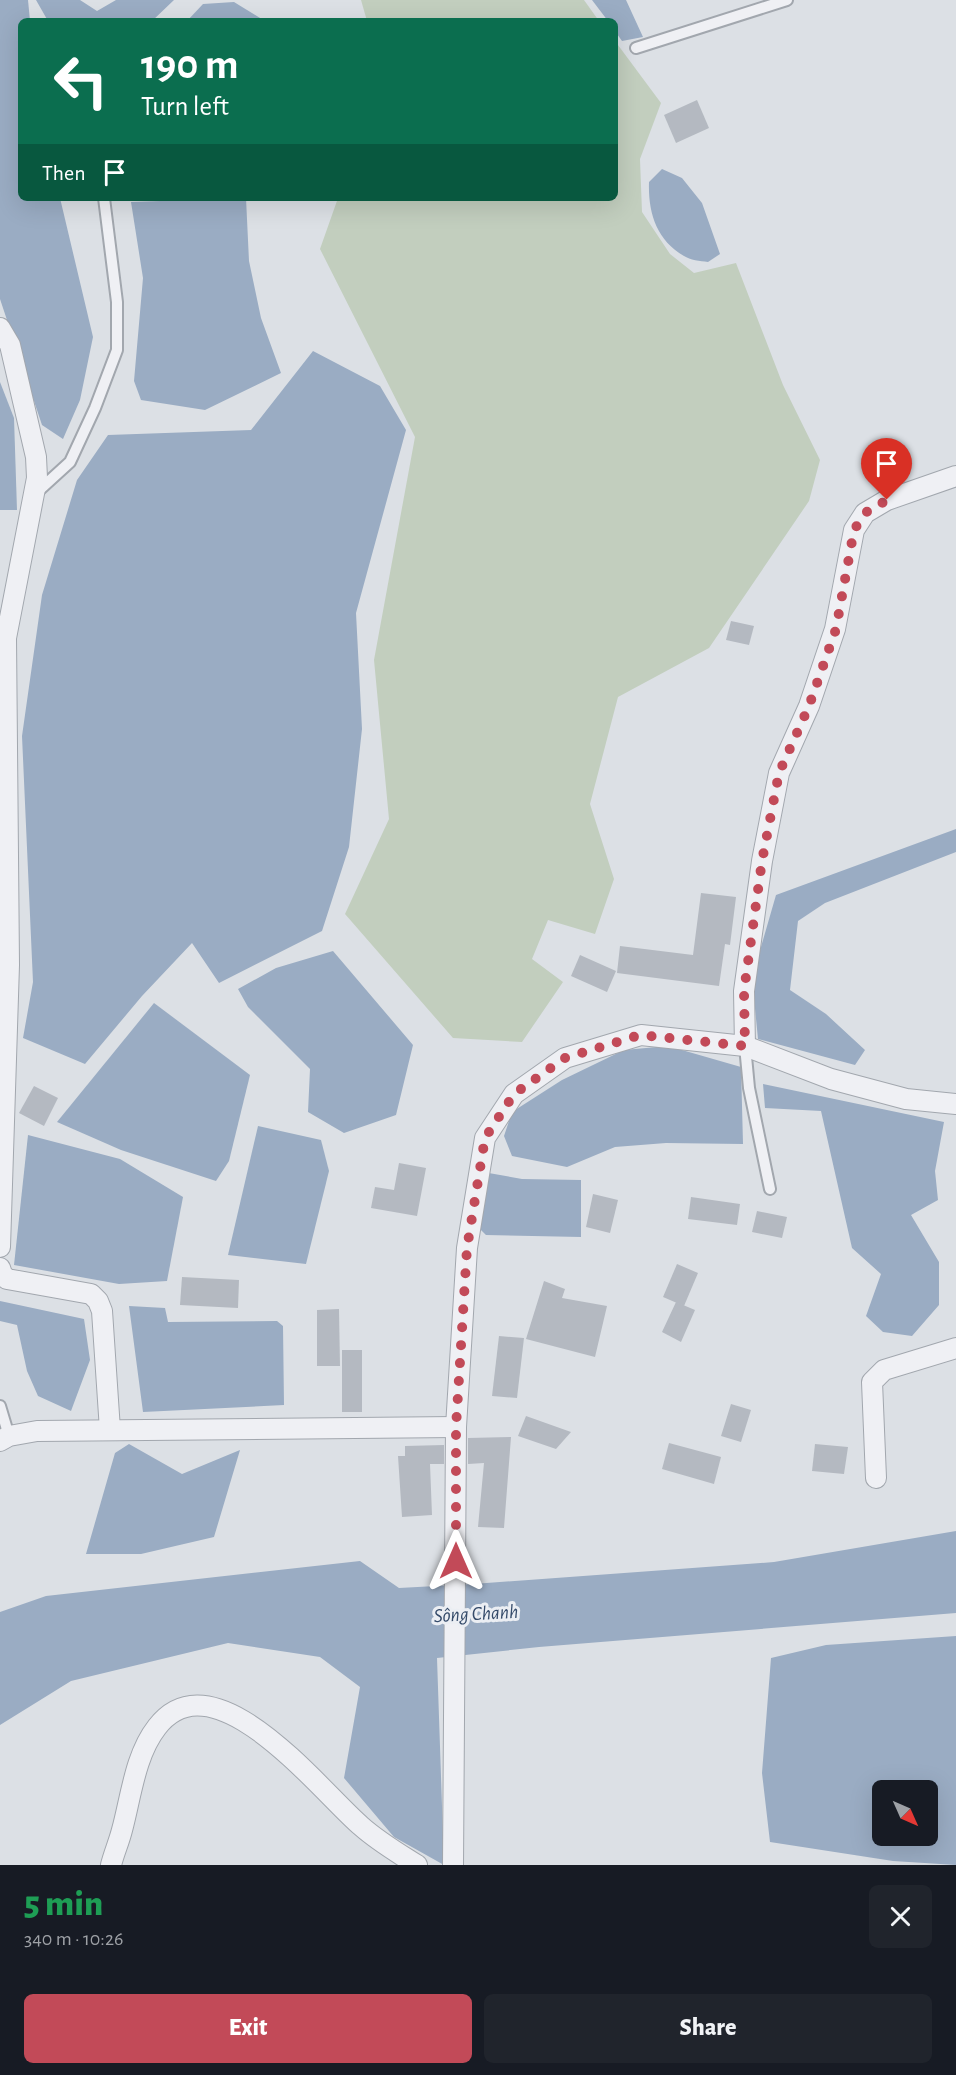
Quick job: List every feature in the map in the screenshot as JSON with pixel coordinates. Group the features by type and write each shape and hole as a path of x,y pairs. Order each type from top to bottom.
{"street":[{"path":"0,328 10,345 36,458 37,478 6,638 0,1247"},
{"path":"745,1046 744,991 762,861 779,773 809,706 836,629 854,530 865,513 887,500 956,476"},
{"path":"453,1865 456,1427 467,1248 485,1138 514,1094 565,1058 640,1035 745,1046 831,1079 906,1099 956,1104"},
{"path":"0,1268 7,1279 91,1294 98,1301 102,1311 110,1430"},
{"path":"876,1478 872,1382 884,1370 956,1348"},
{"path":"4,1439 37,1431 456,1427"},
{"path":"111,1865 148,1740 156,1728 172,1714 192,1707 204,1706 219,1709 258,1729 362,1827 386,1846 417,1865"}],"lane":[{"path":"636,48 787,0"},
{"path":"34,495 70,462 95,408 117,351 117,302 104,201"},
{"path":"745,1046 749,1088 770,1189"},
{"path":"0,1406 4,1439"}],"green space":[{"path":"361,0 584,0 597,18 366,18"},
{"path":"618,45 661,103 640,159 642,212 670,254 694,273 736,263 783,385 820,460 809,501 709,648 618,697 590,804 614,879 595,934 548,920 532,959 563,982 522,1042 453,1038 345,914 389,819 374,660 415,437 320,249 337,201 618,201"}],"water":[{"path":"0,0 28,0 30,18 18,18 18,201 61,201 93,337 80,400 63,439 42,425 0,299"},
{"path":"36,0 80,0 97,11 116,0 174,0 155,18 46,18"},
{"path":"592,0 626,0 643,37 622,41 618,35 618,18 606,18"},
{"path":"234,2 260,18 190,18 203,4"},
{"path":"662,169 682,178 702,203 720,254 708,262 684,256 674,249 660,233 652,214 649,182"},
{"path":"246,201 249,261 261,318 281,373 205,410 141,400 134,381 143,278 131,202"},
{"path":"313,351 380,386 406,430 356,613 362,729 349,847 322,931 219,983 192,943 142,996 85,1064 23,1038 33,982 22,736 42,595 77,480 108,435 251,430"},
{"path":"0,382 14,418 17,510 0,510"},
{"path":"956,829 956,852 825,903 798,921 790,990 826,1014 865,1050 855,1065 758,1039 752,978 776,895"},
{"path":"333,951 413,1045 396,1115 344,1133 308,1112 310,1069 248,1007 238,989 276,968"},
{"path":"154,1003 250,1075 229,1161 216,1181 121,1150 57,1122"},
{"path":"668,1046 741,1067 743,1144 666,1143 615,1147 567,1167 512,1156 504,1136 512,1112 562,1080 624,1050"},
{"path":"763,1084 944,1122 935,1171 938,1200 911,1215 939,1262 939,1305 912,1336 883,1332 866,1316 881,1274 852,1248 821,1111 765,1108"},
{"path":"258,1126 321,1140 329,1171 306,1264 228,1255"},
{"path":"28,1135 120,1159 183,1197 167,1281 119,1284 14,1265"},
{"path":"483,1172 522,1179 581,1180 581,1237 486,1235 479,1228"},
{"path":"0,1301 84,1319 90,1360 71,1411 38,1396 27,1371 17,1325 0,1321"},
{"path":"129,1306 165,1308 168,1322 277,1321 283,1326 284,1405 143,1412"},
{"path":"129,1444 182,1474 240,1450 214,1537 141,1554 86,1554 115,1453"},
{"name":"Sông Chanh","path":"956,1531 956,1613 539,1647 437,1658 444,1865 394,1837 344,1778 360,1687 320,1657 228,1643 71,1681 0,1725 0,1612 46,1596 360,1561 399,1588 473,1584 774,1562"},
{"path":"956,1636 956,1865 893,1861 770,1842 762,1773 771,1658 826,1645"}],"building":[{"path":"697,100 709,128 676,143 664,115"},
{"path":"731,621 754,626 749,645 726,640"},
{"path":"701,893 736,897 730,945 725,944 719,986 617,973 620,946 693,955"},
{"path":"580,955 616,971 607,992 571,976"},
{"path":"34,1086 58,1098 44,1126 19,1113"},
{"path":"399,1163 426,1168 417,1216 371,1208 375,1187 394,1190"},
{"path":"593,1194 618,1200 610,1233 586,1227"},
{"path":"691,1197 740,1204 737,1225 688,1219"},
{"path":"757,1211 787,1217 782,1238 752,1232"},
{"path":"677,1264 698,1273 684,1306 663,1297"},
{"path":"182,1277 239,1280 238,1308 180,1305"},
{"path":"544,1281 565,1289 562,1298 607,1306 595,1357 526,1339"},
{"path":"676,1302 695,1310 681,1342 662,1332"},
{"path":"339,1309 340,1366 317,1366 317,1310"},
{"path":"499,1336 524,1338 517,1398 492,1396"},
{"path":"342,1350 362,1350 362,1412 342,1412"},
{"path":"731,1404 751,1410 741,1442 721,1436"},
{"path":"526,1416 571,1432 556,1449 518,1436"},
{"path":"511,1437 504,1528 478,1527 484,1463 468,1464 468,1438"},
{"path":"669,1443 721,1457 714,1484 662,1469"},
{"path":"815,1444 848,1447 844,1474 812,1471"},
{"path":"444,1445 444,1464 430,1464 432,1515 402,1517 398,1456 405,1456 405,1446"}],"route":[{"path":"456,1561 456,1427 467,1248 485,1138 514,1094 565,1058 640,1035 745,1046 744,991 762,861 779,773 809,706 836,629 854,530 865,513 887,500"}]}
